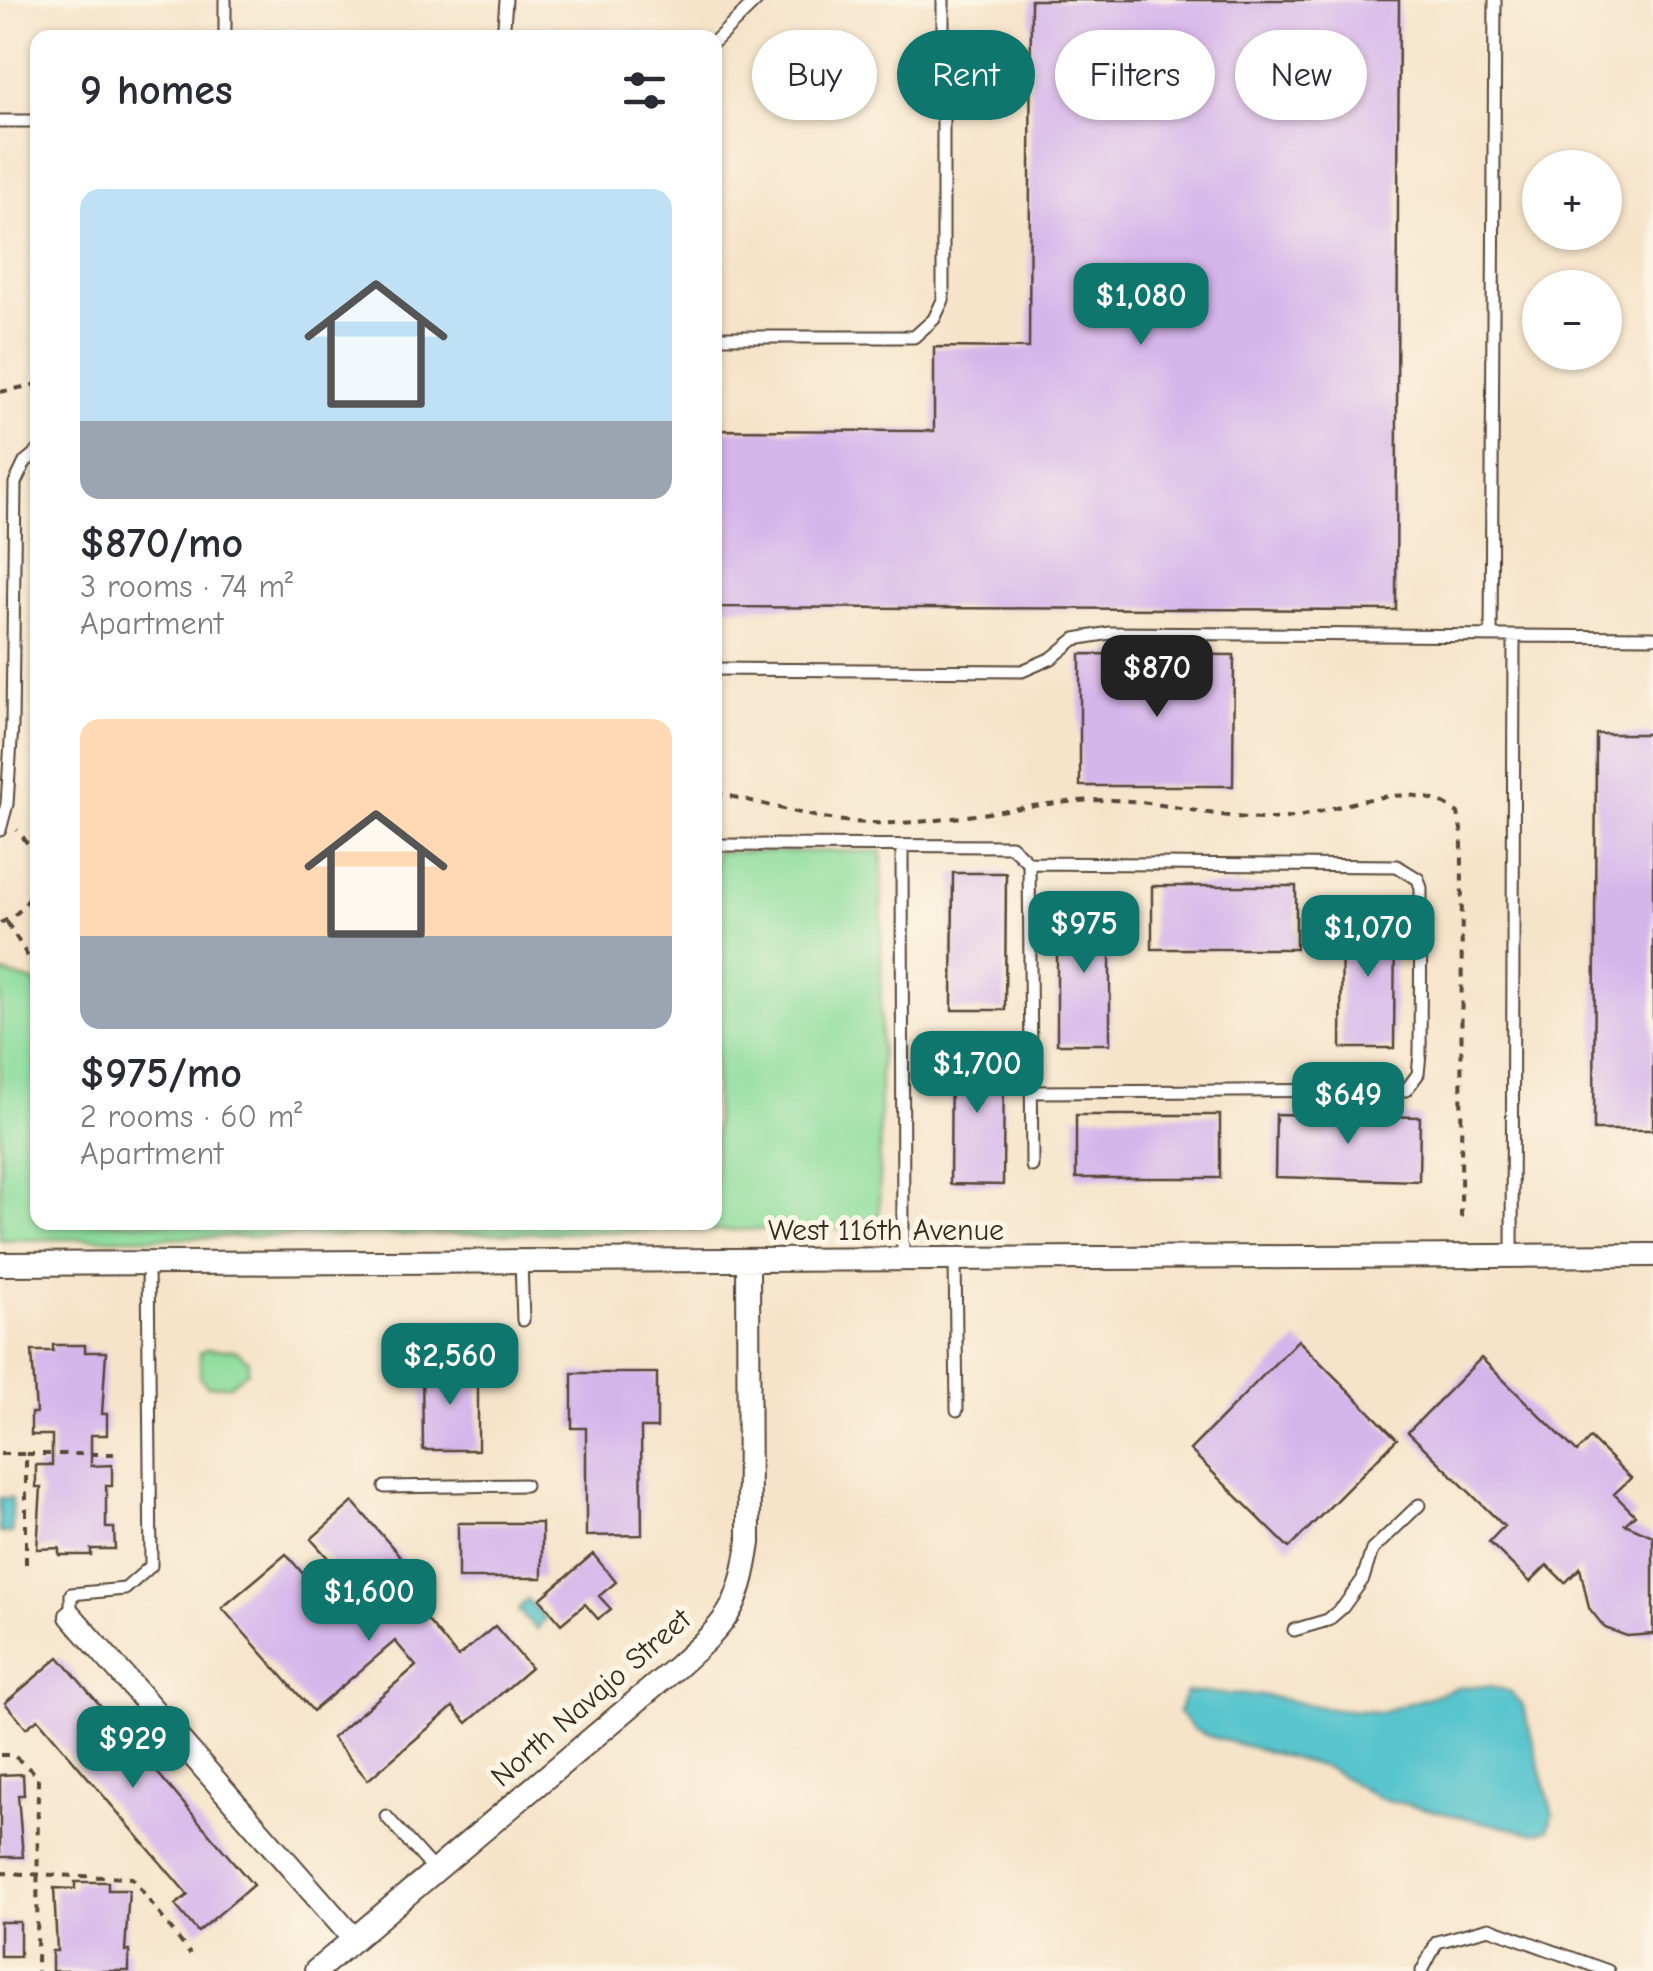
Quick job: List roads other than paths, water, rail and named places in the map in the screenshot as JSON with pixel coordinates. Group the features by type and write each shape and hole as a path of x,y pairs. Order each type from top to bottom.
{"street":[{"name":"West 116th Avenue","path":"0,1264 1653,1255"},
{"name":"North Navajo Street","path":"316,1971 727,1620 738,1600 750,1543 748,1261"},
{"path":"71,1616 353,1938"}],"lane":[{"path":"226,0 226,30"},
{"path":"504,30 506,0"},
{"path":"722,34 758,0"},
{"path":"722,337 914,336 934,318 944,300 944,0"},
{"path":"1491,636 1495,0"},
{"path":"0,120 30,120"},
{"path":"2,826 12,725 14,483 30,458"},
{"path":"722,669 1022,670 1052,658 1075,639 1110,633 1653,637"},
{"path":"1512,1256 1514,637"},
{"path":"722,844 1010,846 1029,863 1398,866 1418,879 1420,1054 1418,1074 1406,1090 1031,1092"},
{"path":"902,846 903,1260"},
{"path":"1029,863 1032,1166"},
{"path":"955,1260 956,1410"},
{"path":"521,1261 523,1320"},
{"path":"71,1616 71,1594 124,1588 151,1566 148,1264"},
{"path":"386,1487 525,1485"},
{"path":"1294,1630 1328,1620 1343,1607 1363,1579 1372,1550 1419,1504"},
{"path":"386,1816 434,1870"},
{"path":"1422,1971 1437,1942 1488,1928 1608,1971"}],"water":[{"path":"0,1498 12,1498 12,1533 0,1533"},
{"path":"527,1599 545,1619 537,1630 518,1610"},
{"path":"1487,1686 1510,1692 1523,1706 1553,1814 1548,1830 1532,1833 1378,1798 1328,1768 1208,1736 1193,1729 1178,1712 1186,1692 1266,1696 1332,1709 1381,1712 1457,1688"}]}
